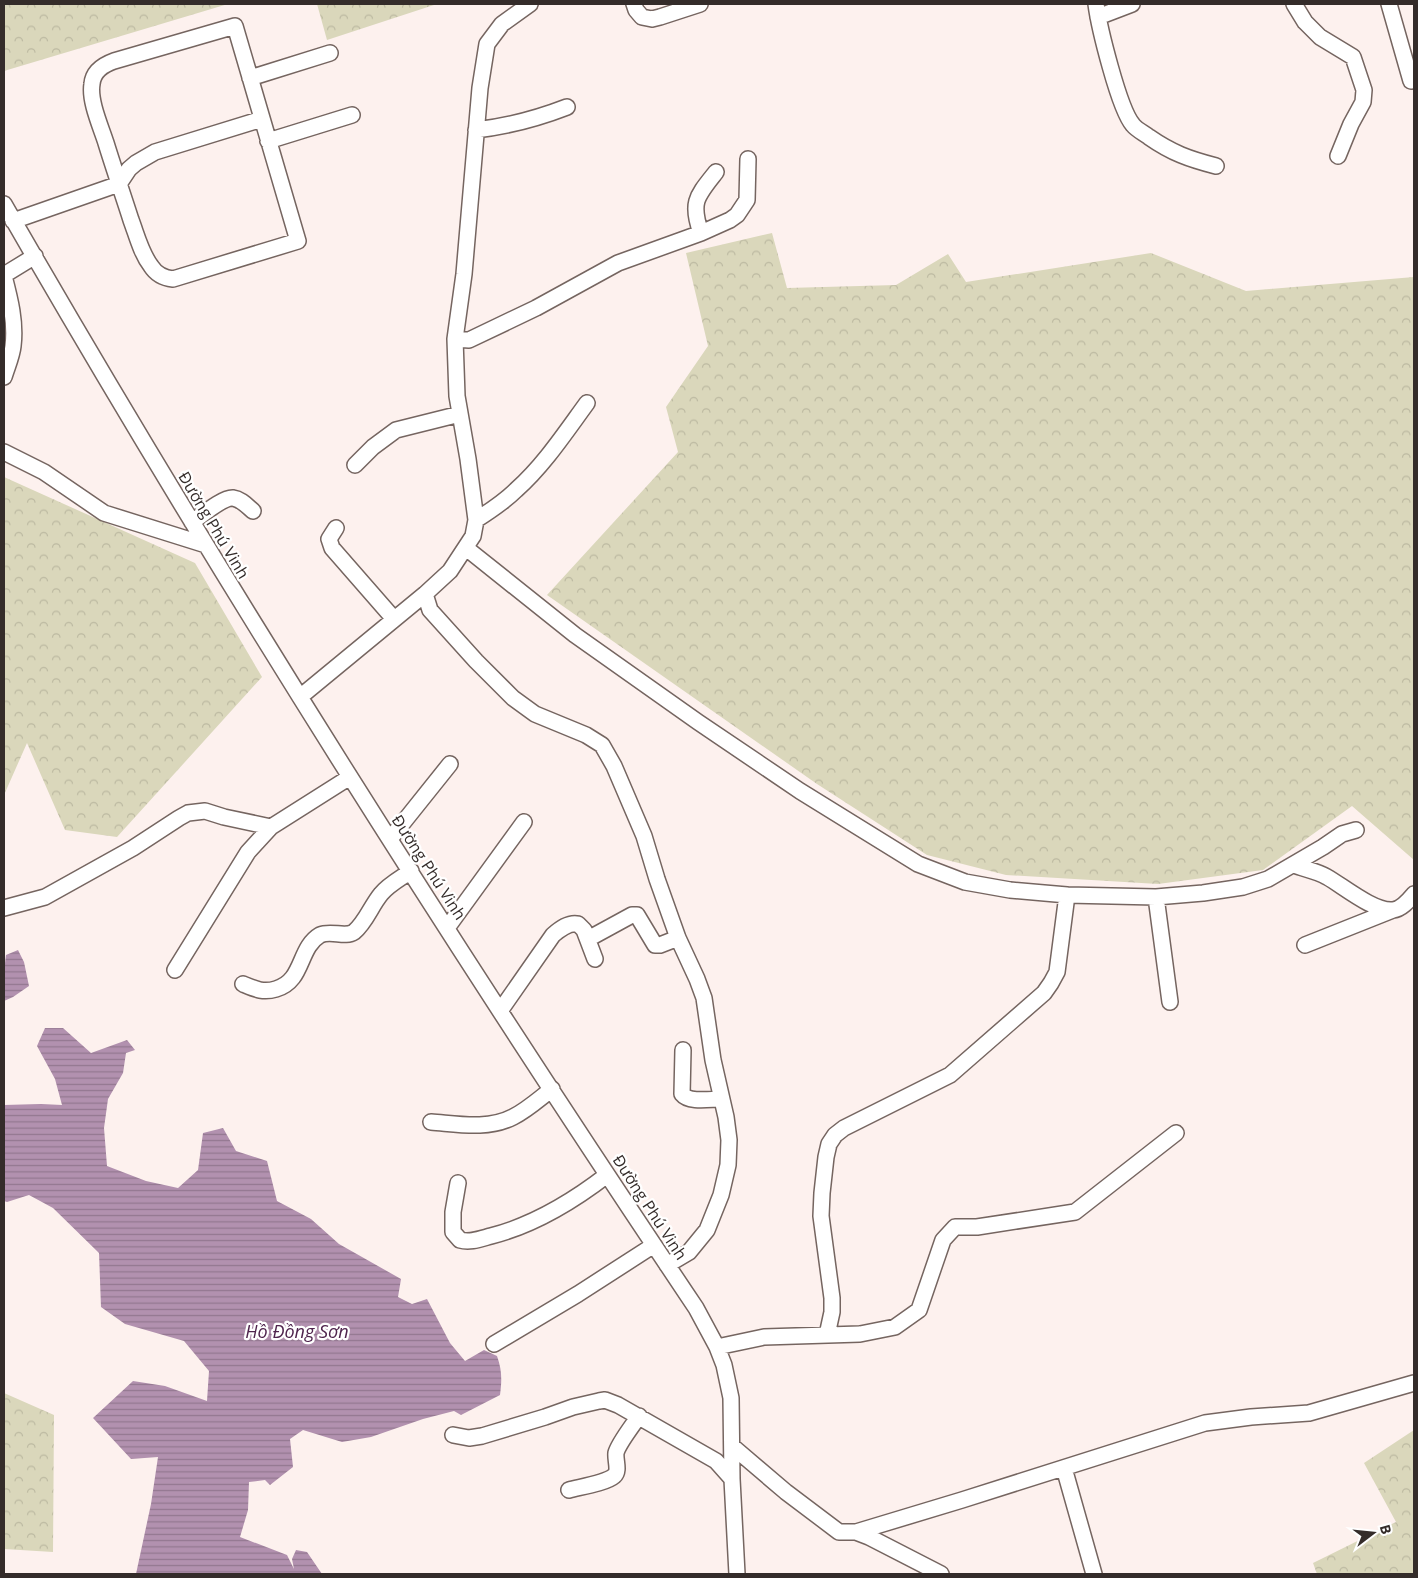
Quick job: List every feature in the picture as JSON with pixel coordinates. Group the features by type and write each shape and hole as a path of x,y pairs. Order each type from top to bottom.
{"street":[{"path":"300,697 425,594 450,571 473,536 476,520 455,373 455,339 464,274 480,88 487,44 502,24 530,4"},
{"path":"634,4 642,17 652,19 700,4"},
{"path":"1132,4 1097,10 1124,110 1134,127 1157,142 1184,157 1216,166"},
{"path":"1294,4 1305,22 1313,30 1352,57 1364,90 1363,102 1351,124 1338,156"},
{"path":"1389,4 1411,81"},
{"path":"235,26 250,78 298,241 173,279 161,276 154,271 141,249 119,184 92,93 94,75 106,64 235,26"},
{"path":"250,78 330,53"},
{"path":"476,130 519,124 567,107"},
{"path":"268,141 352,116"},
{"path":"14,220 119,184 129,169 155,152 262,119"},
{"path":"455,339 469,340 536,308 618,263 701,233 730,220 737,215 747,200 748,159"},
{"path":"701,233 695,209 703,189 716,172"},
{"name":"Đường Phú Vinh","path":"4,204 192,522 350,778 500,1011 696,1308 717,1347 724,1365 731,1398 732,1479 737,1574"},
{"path":"4,377 13,348 14,328 4,275 35,256"},
{"path":"476,520 508,498 528,479 587,403"},
{"path":"355,465 373,447 396,430 460,414"},
{"path":"4,452 44,472 104,513 206,545"},
{"path":"192,522 224,500 232,498 244,503 253,511"},
{"path":"336,528 329,539 332,548 394,619"},
{"path":"466,548 574,635 800,791 918,864 965,882 1010,890 1067,895 1156,897 1203,893 1243,887 1268,880 1342,834 1356,830"},
{"path":"425,594 430,610 476,661 513,698 535,714 586,735 602,745 614,766 644,836 678,938 698,979 704,998 713,1060 730,1140 728,1165 720,1195 706,1230 689,1252 668,1265"},
{"path":"390,838 450,764"},
{"path":"175,970 248,852 271,826 350,778"},
{"path":"4,908 45,897 133,848 188,813 205,811 224,817 271,826"},
{"path":"447,928 524,822"},
{"path":"1294,865 1325,876 1380,908 1393,910"},
{"path":"243,984 261,991 282,987 294,977 310,944 321,935 330,933 348,934 353,932 383,892 411,871"},
{"path":"1305,945 1399,908 1414,894"},
{"path":"827,1334 832,1312 832,1298 820,1216 829,1144 835,1135 844,1128 950,1075 1044,993 1057,972 1067,895"},
{"path":"1156,897 1170,1002"},
{"path":"588,940 632,915 637,915 641,920 655,945 678,938"},
{"path":"500,1011 553,935 572,923 581,926 596,959"},
{"path":"683,1050 682,1094 684,1098 721,1099"},
{"path":"431,1122 476,1125 500,1122 512,1118 525,1110 552,1089"},
{"path":"717,1347 764,1337 860,1334 895,1327 919,1310 943,1240 955,1227 977,1227 1075,1212 1176,1132"},
{"path":"458,1183 453,1212 453,1232 460,1240 472,1241 498,1234 540,1218 571,1201 608,1175"},
{"path":"494,1344 578,1294 654,1245"},
{"path":"732,1446 786,1492 839,1532 856,1532 1205,1423 1244,1417 1309,1413 1414,1384"},
{"path":"453,1434 469,1438 482,1436 573,1407 605,1400 639,1416 716,1461 732,1479"},
{"path":"569,1490 614,1476 616,1472 615,1455 639,1416"},
{"path":"1064,1468 1094,1574"},
{"path":"856,1532 870,1537 941,1574"}],"green space":[{"path":"4,4 228,4 4,71"},
{"path":"317,4 437,4 327,40"},
{"path":"772,233 787,288 896,285 948,254 966,282 1151,253 1246,291 1414,277 1414,860 1352,806 1263,870 1158,884 1006,875 927,855 817,784 547,595 678,452 666,407 708,346 686,253"},
{"path":"4,477 195,563 262,677 117,837 65,830 27,743 4,795"},
{"path":"4,1393 54,1415 53,1552 4,1549"},
{"path":"1414,1430 1414,1574 1317,1574 1313,1563 1396,1522 1364,1463"}],"water":[{"path":"18,950 24,962 29,986 4,1001 6,955"},
{"name":"Hồ Đồng Sơn","path":"45,1028 63,1028 91,1053 127,1040 135,1050 126,1053 123,1073 108,1099 104,1128 107,1166 146,1181 178,1188 198,1170 203,1133 223,1128 236,1151 267,1161 277,1201 311,1219 339,1244 401,1279 398,1297 412,1304 427,1299 450,1343 465,1361 484,1350 497,1356 501,1375 500,1395 461,1415 454,1411 423,1419 371,1437 342,1442 303,1430 290,1439 293,1467 270,1485 265,1480 249,1482 248,1510 240,1537 287,1555 294,1569 292,1559 296,1550 307,1552 322,1574 136,1574 151,1504 158,1457 131,1459 93,1418 133,1381 165,1386 207,1401 209,1371 184,1341 125,1324 101,1307 99,1253 53,1208 29,1195 7,1202 4,1201 4,1105 62,1105 55,1079 37,1046"}]}
